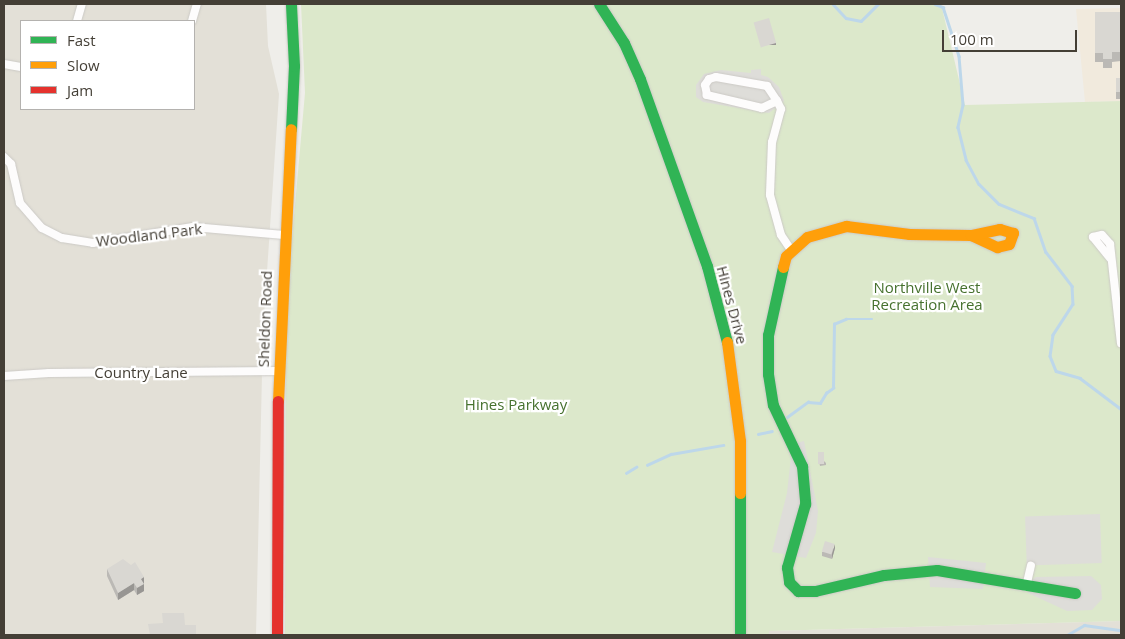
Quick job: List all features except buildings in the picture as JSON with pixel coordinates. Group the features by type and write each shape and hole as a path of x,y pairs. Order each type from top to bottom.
{"street":[{"path":"77,20 82,4"},
{"path":"192,20 197,4"},
{"name":"Sheldon Road","path":"278,635 278,370 294,66 291,4"},
{"name":"Hines Drive","path":"599,4 624,43 640,78 707,266 723,322 732,364 740,440 740,635"},
{"path":"4,64 20,67"},
{"path":"777,101 762,108 713,98 704,92 705,85 709,79 716,77 767,86 777,101 781,109 772,142 770,195 781,235 791,250"},
{"name":"Woodland Park","path":"4,157 11,164 20,203 42,228 62,238 93,243 193,227 284,235"},
{"path":"970,235 909,234 846,226 807,236 786,256 768,335 773,405 795,450 804,479 805,504 788,567 789,582 798,591 814,591 884,575 937,570 1026,587 1075,593"},
{"path":"1110,258 1121,343"},
{"name":"Country Lane","path":"4,376 278,370"},
{"path":"1026,587 1031,566"}],"shaded area":[{"path":"4,4 266,4 268,46 279,94 263,331 256,635 4,635"},
{"path":"1121,8 1121,101 1085,102 1076,9"},
{"path":"761,69 761,75 768,77 779,87 784,101 769,113 703,102 696,97 696,85 704,74 721,70 751,73 751,70"},
{"path":"804,441 818,511 816,533 806,558 772,552 787,493 791,457 786,446"},
{"path":"1100,514 1102,563 1027,566 1025,517"},
{"path":"928,557 986,563 983,589 930,587"},
{"path":"1091,576 1101,585 1102,599 1092,610 1067,611 1028,593 1029,582 1036,577"},
{"path":"1121,621 1121,635 769,635 769,631"}],"green space":[{"path":"301,4 941,4 965,105 1121,101 1121,621 769,631 769,635 285,635 286,306 305,93"}],"waterway":[{"path":"833,4 846,18 861,21 878,4"},
{"path":"935,4 943,7 959,56 963,105 958,127 966,160 979,184 999,204 1034,218 1046,252 1072,286 1073,304 1053,335 1050,356 1056,371 1080,378 1121,409"},
{"path":"787,417 808,402 820,403 826,393 833,388 834,324 846,319 872,319"},
{"path":"758,434 772,431"},
{"path":"647,465 671,454 723,445"},
{"path":"626,473 636,467"},
{"path":"1067,635 1084,625 1121,630"}],"traffic: fast":[{"path":"291,4 294,66 291,129"},
{"path":"599,4 624,43 640,79 707,266 727,342"},
{"path":"783,267 768,335 768,374 773,405 802,466 805,504 787,567 789,582 798,591 815,591 884,575 937,570 1075,593"},
{"path":"740,493 740,635"}],"traffic: slow":[{"path":"278,401 291,129"},
{"path":"783,267 786,256 807,237 846,226 909,234 971,235 997,247 1009,244 1013,233 1000,229 971,235"},
{"path":"727,342 740,441 740,493"}],"traffic: jam":[{"path":"277,635 278,401"}],"park label":[{"name":"Northville West Recreation Area","path":"927,296"},
{"name":"Hines Parkway","path":"516,405"}]}
